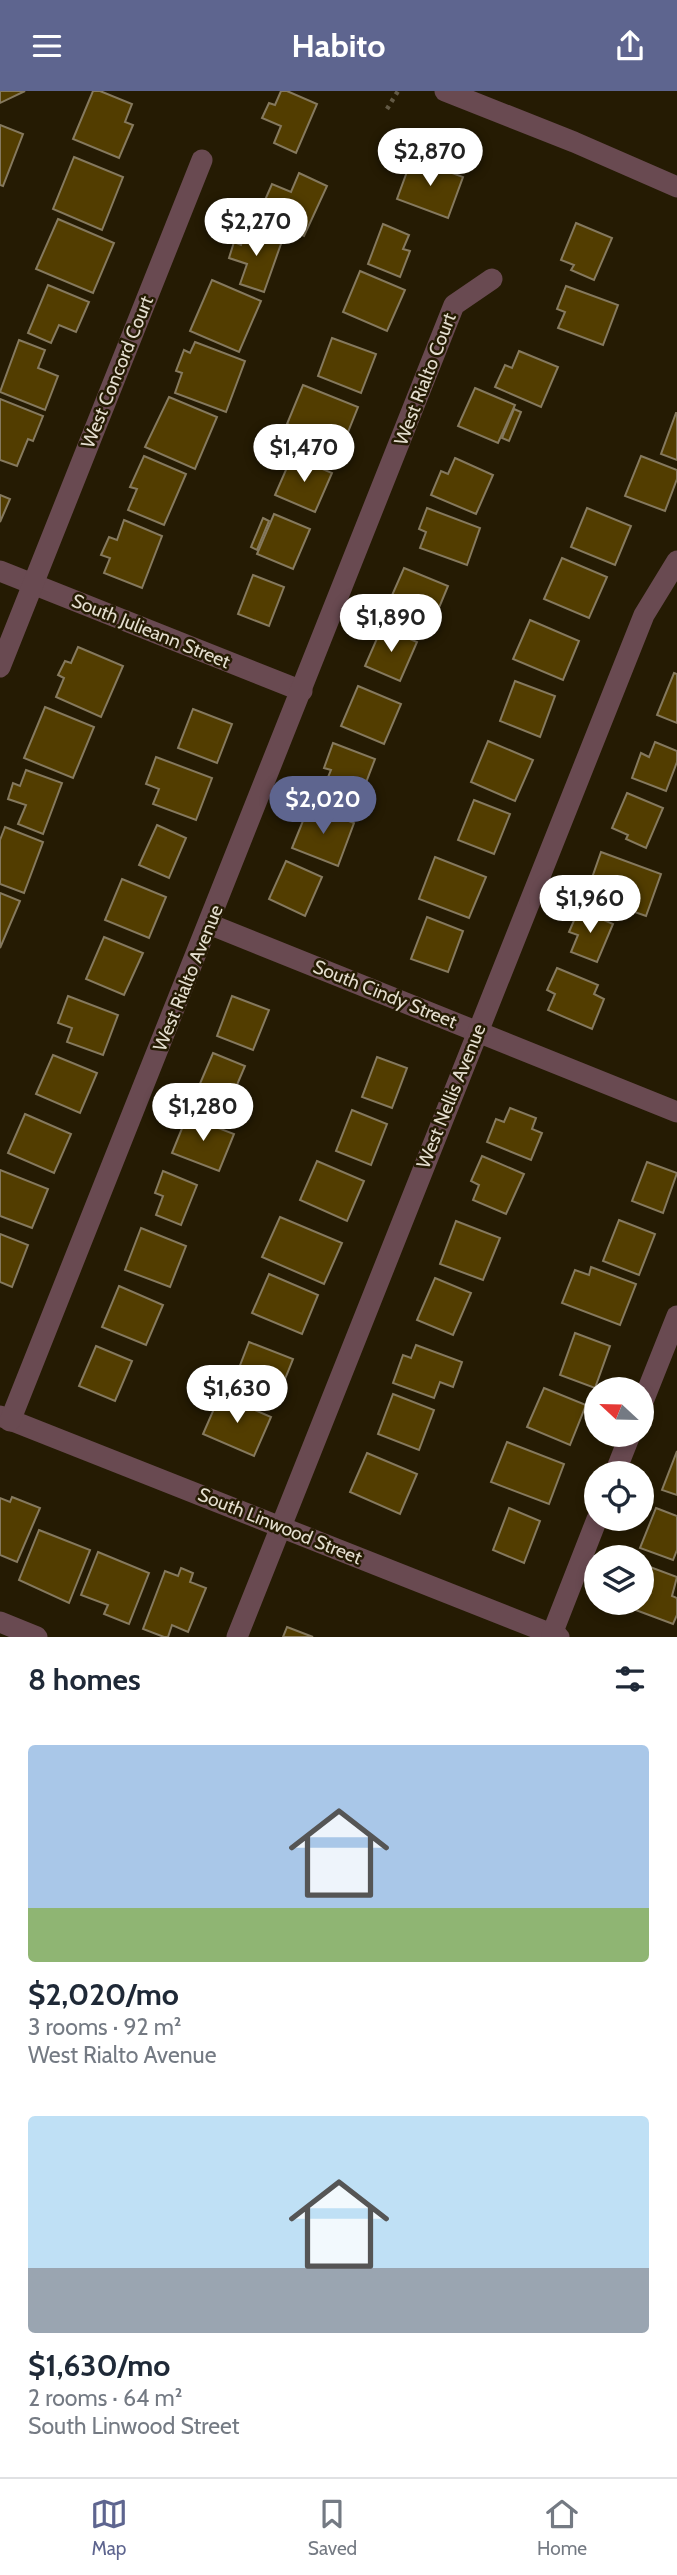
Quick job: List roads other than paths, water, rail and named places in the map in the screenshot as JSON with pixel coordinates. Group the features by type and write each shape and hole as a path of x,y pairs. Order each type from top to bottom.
{"street":[{"path":"445,91 574,142 677,187"},
{"name":"West Concord Court","path":"0,667 202,160"},
{"name":"West Rialto Court","path":"302,691 454,305 492,279"},
{"name":"West Nellis Avenue","path":"237,1637 644,615 677,561"},
{"name":"South Julieann Street","path":"0,571 302,691"},
{"name":"West Rialto Avenue","path":"5,1418 302,691"},
{"name":"South Cindy Street","path":"209,924 677,1112"},
{"path":"653,1377 677,1316"},
{"name":"South Linwood Street","path":"5,1418 556,1635"},
{"path":"556,1635 593,1531"},
{"path":"0,1622 37,1637"}]}
